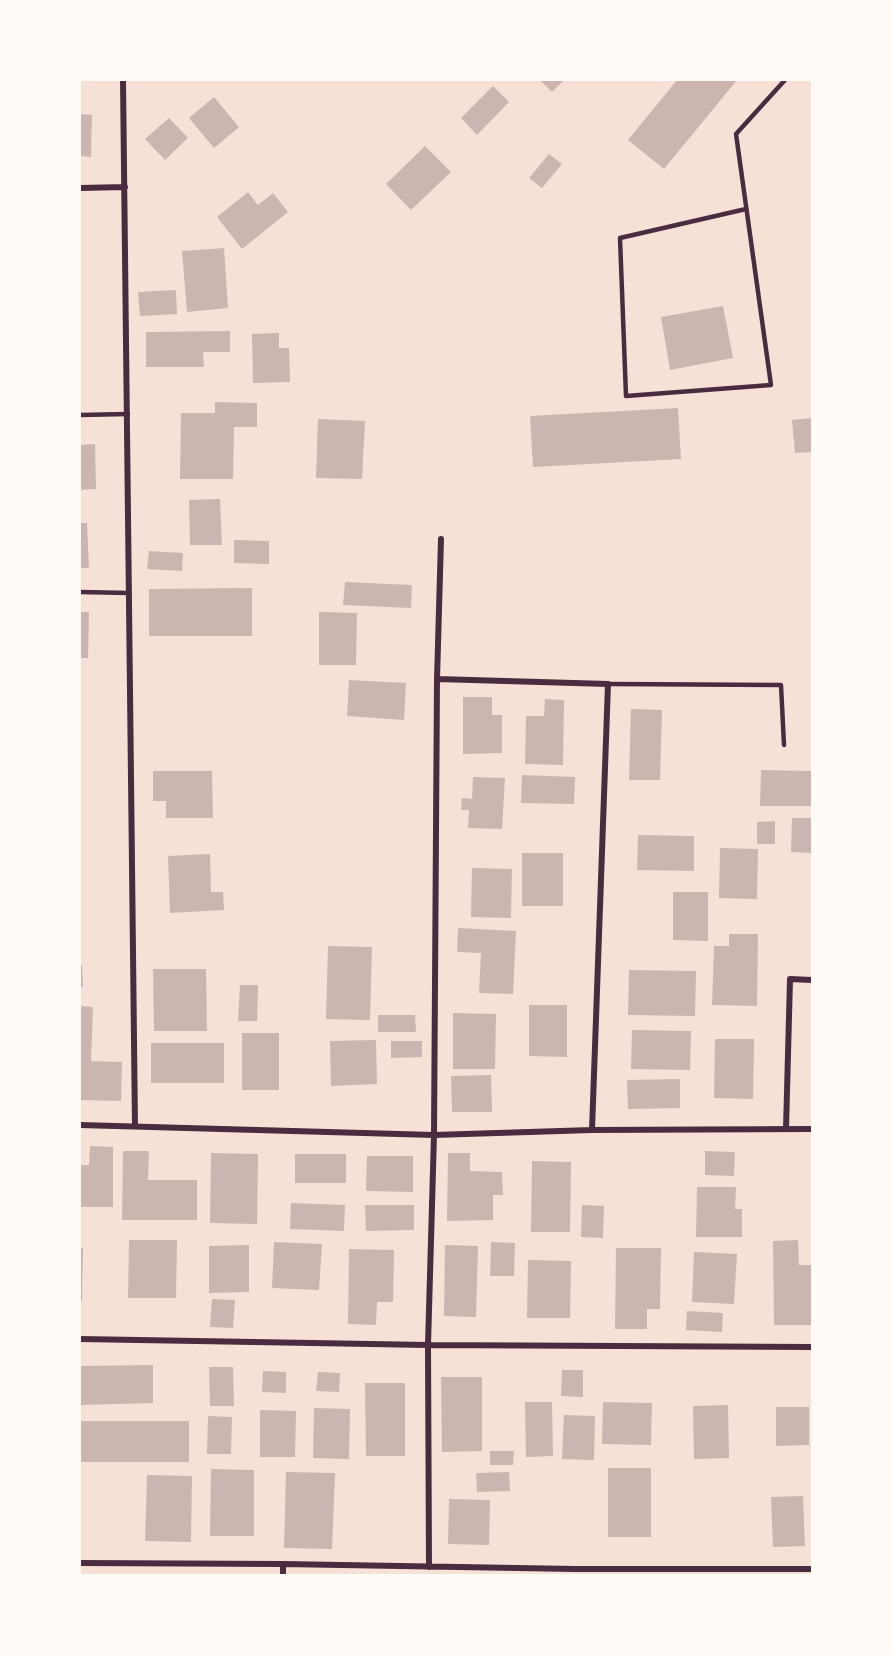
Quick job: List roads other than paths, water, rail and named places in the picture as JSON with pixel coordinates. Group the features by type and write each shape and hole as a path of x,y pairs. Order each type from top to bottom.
{"street":[{"path":"123,80 135,1126"},
{"path":"80,188 125,187"},
{"path":"429,1567 428,1345 434,1135 437,679 441,539"},
{"path":"437,679 608,684 592,1130"},
{"path":"786,1129 790,979 813,980"},
{"path":"80,1125 434,1135 592,1130 813,1130"},
{"path":"80,1339 428,1345 813,1347"},
{"path":"80,1563 283,1564 575,1572 813,1569"},
{"path":"283,1564 283,1575"}],"lane":[{"path":"746,209 620,237 626,396 771,385 736,134 785,80"},
{"path":"80,415 128,414"},
{"path":"80,592 129,593"},
{"path":"608,684 781,686 784,745"}]}
